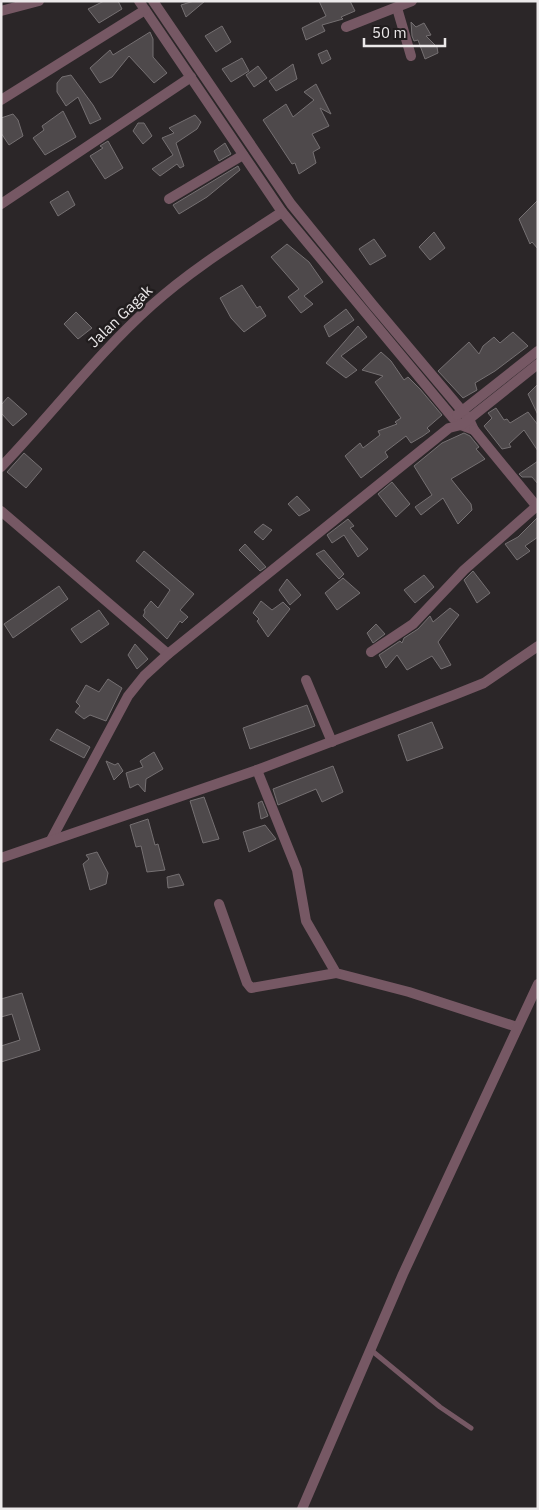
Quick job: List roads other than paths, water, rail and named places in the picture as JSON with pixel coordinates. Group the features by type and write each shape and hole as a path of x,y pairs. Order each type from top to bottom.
{"street":[{"path":"1,11 39,1"},
{"path":"138,1 282,212 459,420 474,430 537,506 464,570 412,624 372,652"},
{"path":"153,1 291,204 459,420"},
{"path":"346,27 412,1"},
{"path":"397,8 411,56"},
{"path":"1,100 145,10"},
{"path":"1,204 191,77"},
{"path":"169,199 243,155"},
{"name":"Jalan Gagak","path":"1,467 30,438 76,381 150,306 182,279 282,212"},
{"path":"51,840 128,696 144,676 168,654 459,420 538,351"},
{"path":"459,420 538,364"},
{"path":"1,511 168,654"},
{"path":"1,858 257,770 484,683 538,646"},
{"path":"306,680 332,742"},
{"path":"257,770 297,870 306,921 336,973"},
{"path":"219,904 247,983 251,988 336,973 409,992 517,1027"},
{"path":"302,1509 403,1274 538,984"}],"lane":[{"path":"371,1350 440,1407 471,1428"}]}
